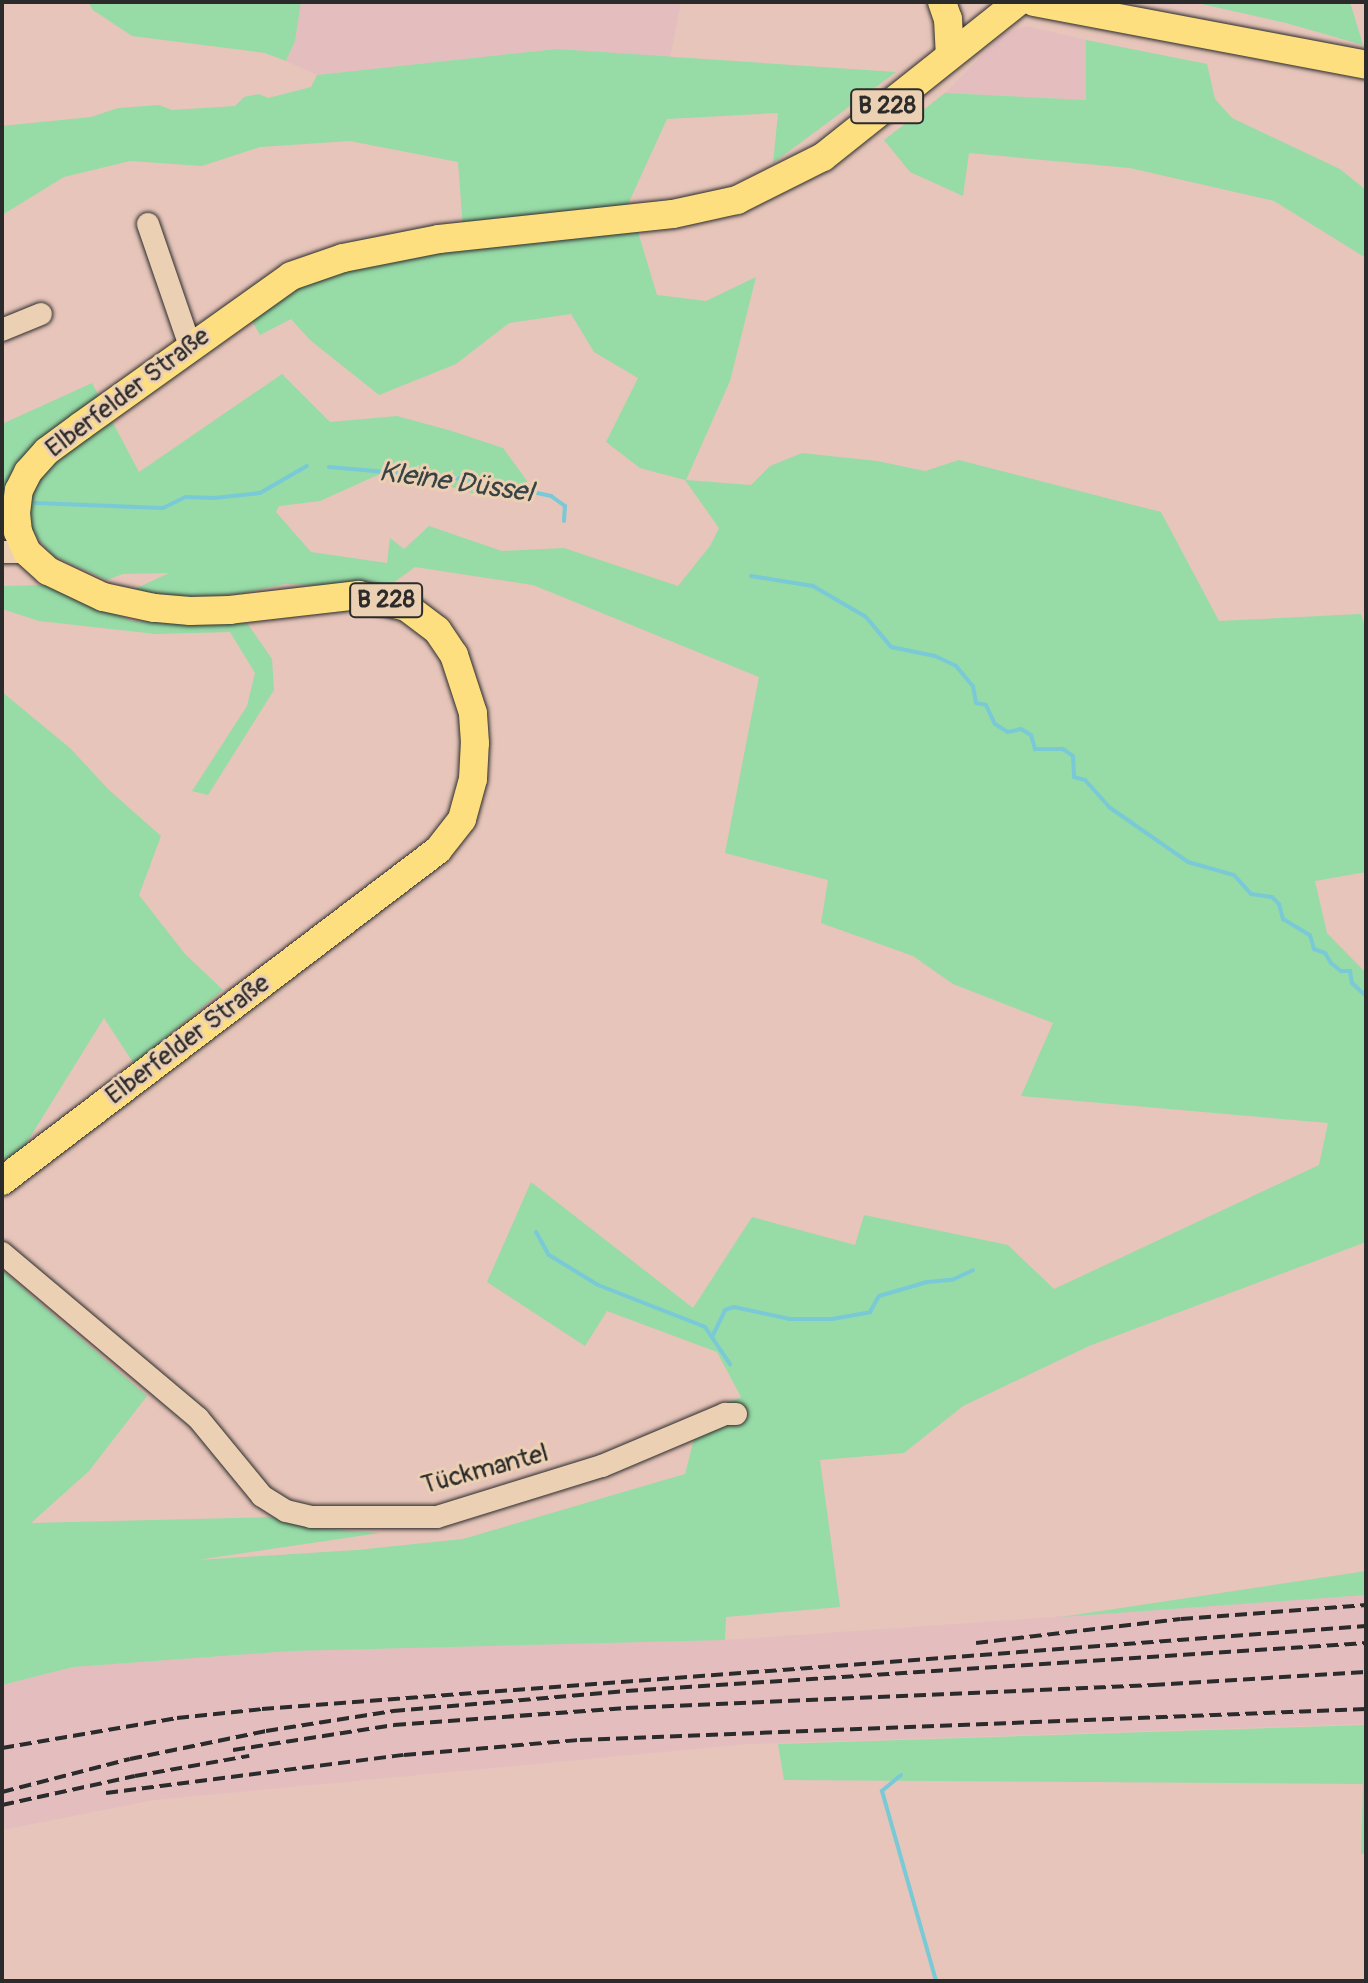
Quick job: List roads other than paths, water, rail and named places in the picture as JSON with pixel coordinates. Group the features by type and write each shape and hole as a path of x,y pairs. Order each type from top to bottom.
{"main road":[{"path":"942,2 948,19 950,54"},
{"name":"Elberfelder Straße","path":"2,1181 438,850 462,819 473,779 475,743 473,713 454,655 437,630 406,607 359,595 230,610 154,608 103,597 15,552 19,490 28,472 47,451 291,276 343,258 439,239 673,214 737,200 823,157 1018,2"},
{"path":"1034,2 1366,65"},
{"path":"1135,2 1162,27"}],"street":[{"path":"148,224 190,346"},
{"path":"2,330 41,314"},
{"name":"Tückmantel","path":"2,1253 198,1418 262,1496 286,1511 311,1517 437,1517 602,1466 725,1414 736,1414"}],"waterway":[{"name":"Kleine Düssel","path":"36,503 163,508 186,497 214,498 260,493 307,466"},
{"name":"Kleine Düssel","path":"329,467 477,480 551,496 565,506 564,521"},
{"name":"Kleine Düssel","path":"751,576 813,586 866,617 891,647 935,656 956,666 973,686 976,703 986,705 995,724 1008,732 1021,729 1031,735 1035,749 1063,749 1073,756 1074,777 1085,780 1109,807 1188,862 1234,875 1251,894 1272,897 1279,904 1283,919 1310,935 1314,949 1325,953 1341,971 1350,971 1352,983 1366,996"},
{"path":"536,1232 549,1255 598,1285 705,1327 730,1364"},
{"path":"712,1337 725,1310 734,1307 790,1319 832,1319 870,1312 879,1296 927,1282 952,1280 973,1270"},
{"path":"901,1775 882,1791 936,1981"}],"railway":[{"path":"976,1643 1181,1619 1366,1605"},
{"path":"2,1748 177,1718 262,1709 1366,1626"},
{"path":"2,1792 130,1759 266,1731 393,1711 626,1691 1366,1643"},
{"path":"233,1750 394,1725 626,1708 1153,1685 1366,1672"},
{"path":"106,1793 404,1755 580,1740 1366,1709"},
{"path":"2,1805 135,1776 249,1756"}]}
